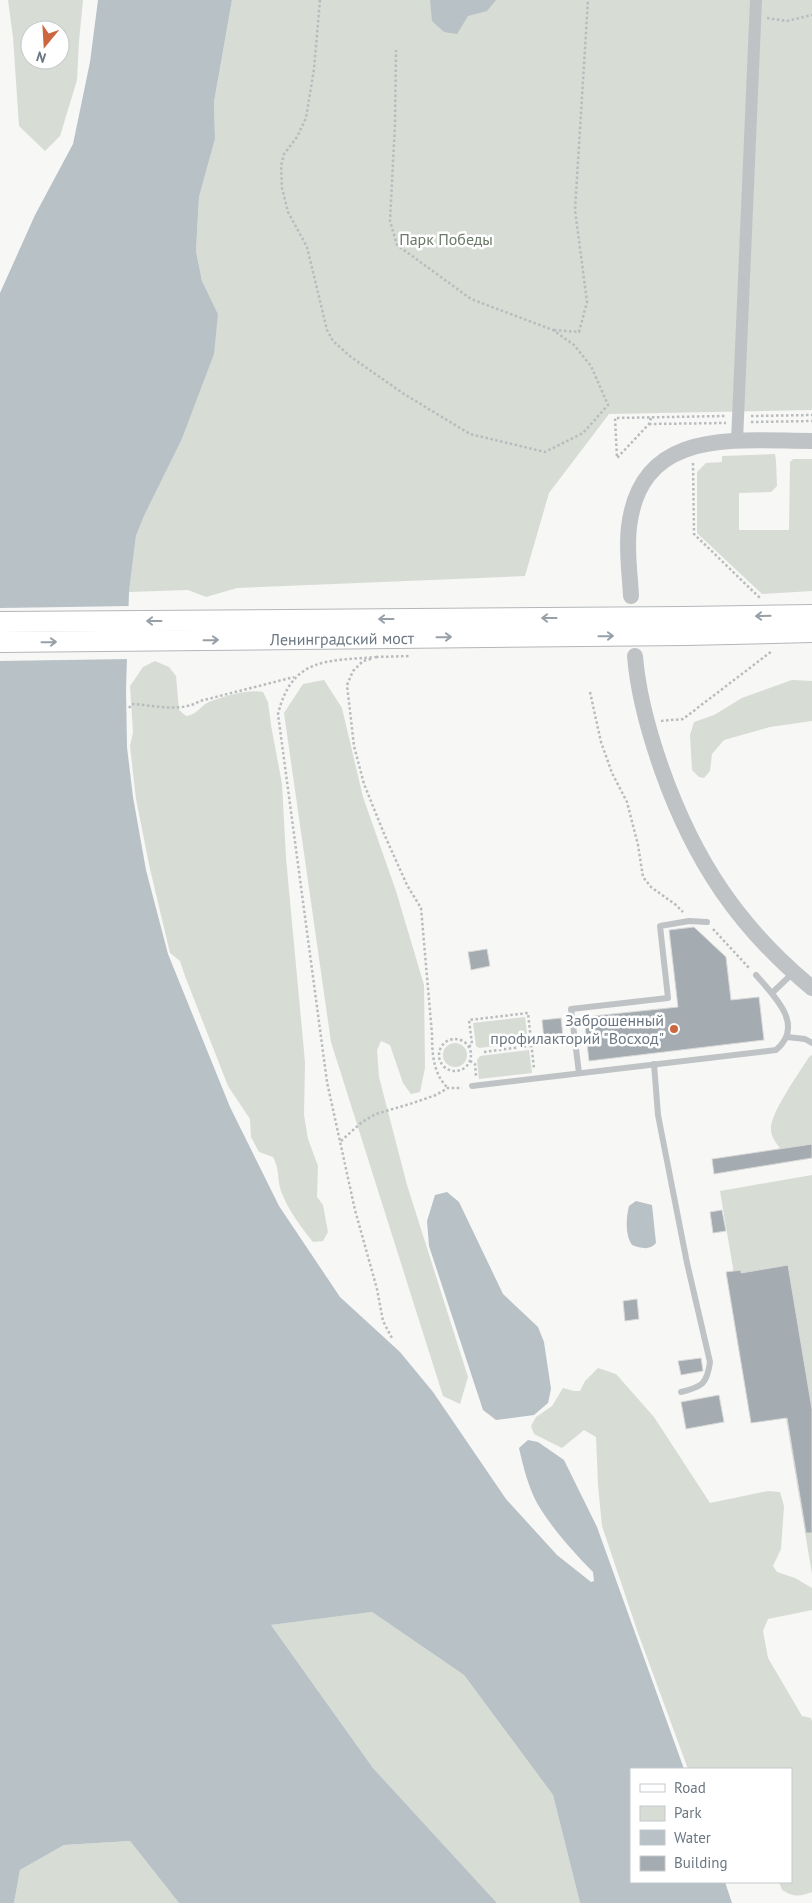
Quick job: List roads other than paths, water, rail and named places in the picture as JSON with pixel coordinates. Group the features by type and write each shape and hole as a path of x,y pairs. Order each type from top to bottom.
{"main road":[{"path":"685,626 812,615"},
{"name":"Ленинградский мост","path":"0,622 685,626"},
{"path":"685,626 812,632"},
{"name":"Ленинградский мост","path":"0,642 685,626"}],"street":[{"path":"737,441 756,0"},
{"path":"631,596 628,529 632,508 639,489 649,473 664,460 680,451 717,443 737,441 812,441"},
{"path":"635,656 642,701 652,743 684,825 703,863 726,900 752,931 793,973 812,988"}],"lane":[{"path":"579,1073 571,1009 668,998 660,926 689,922 707,922"},
{"path":"772,993 793,973"},
{"path":"474,1086 776,1050 787,1037 789,1031 786,1017 780,1002 756,975"},
{"path":"787,1037 804,1039 812,1043"},
{"path":"654,1064 660,1124 687,1263 710,1362 704,1383 698,1388 681,1392"}],"water":[{"path":"98,0 232,0 214,102 215,139 199,197 196,251 202,281 218,314 214,354 181,441 136,536 129,592 126,690 127,747 133,797 146,870 168,954 230,1107 279,1206 340,1297 400,1352 433,1392 506,1499 557,1555 591,1582 594,1581 593,1572 563,1539 537,1503 528,1483 519,1448 528,1440 538,1442 564,1460 597,1527 684,1768 630,1768 630,1883 725,1883 732,1903 580,1903 553,1795 464,1675 372,1612 271,1625 373,1768 497,1903 179,1903 130,1841 64,1845 20,1870 14,1903 0,1903 0,293 35,215 73,144 90,62"},
{"path":"430,0 496,0 487,11 468,16 457,34 444,32 432,21"},
{"path":"447,1192 459,1202 503,1294 538,1327 544,1342 551,1389 548,1403 534,1415 496,1420 483,1410 429,1246 427,1221 435,1195"},
{"path":"636,1201 652,1205 656,1243 648,1248 632,1245 628,1236 629,1206"}],"place":[{"name":"Заброшенный профилакторий \"Восход\"","path":"674,1029"}],"park label":[{"name":"Парк Победы","path":"446,239"}]}
